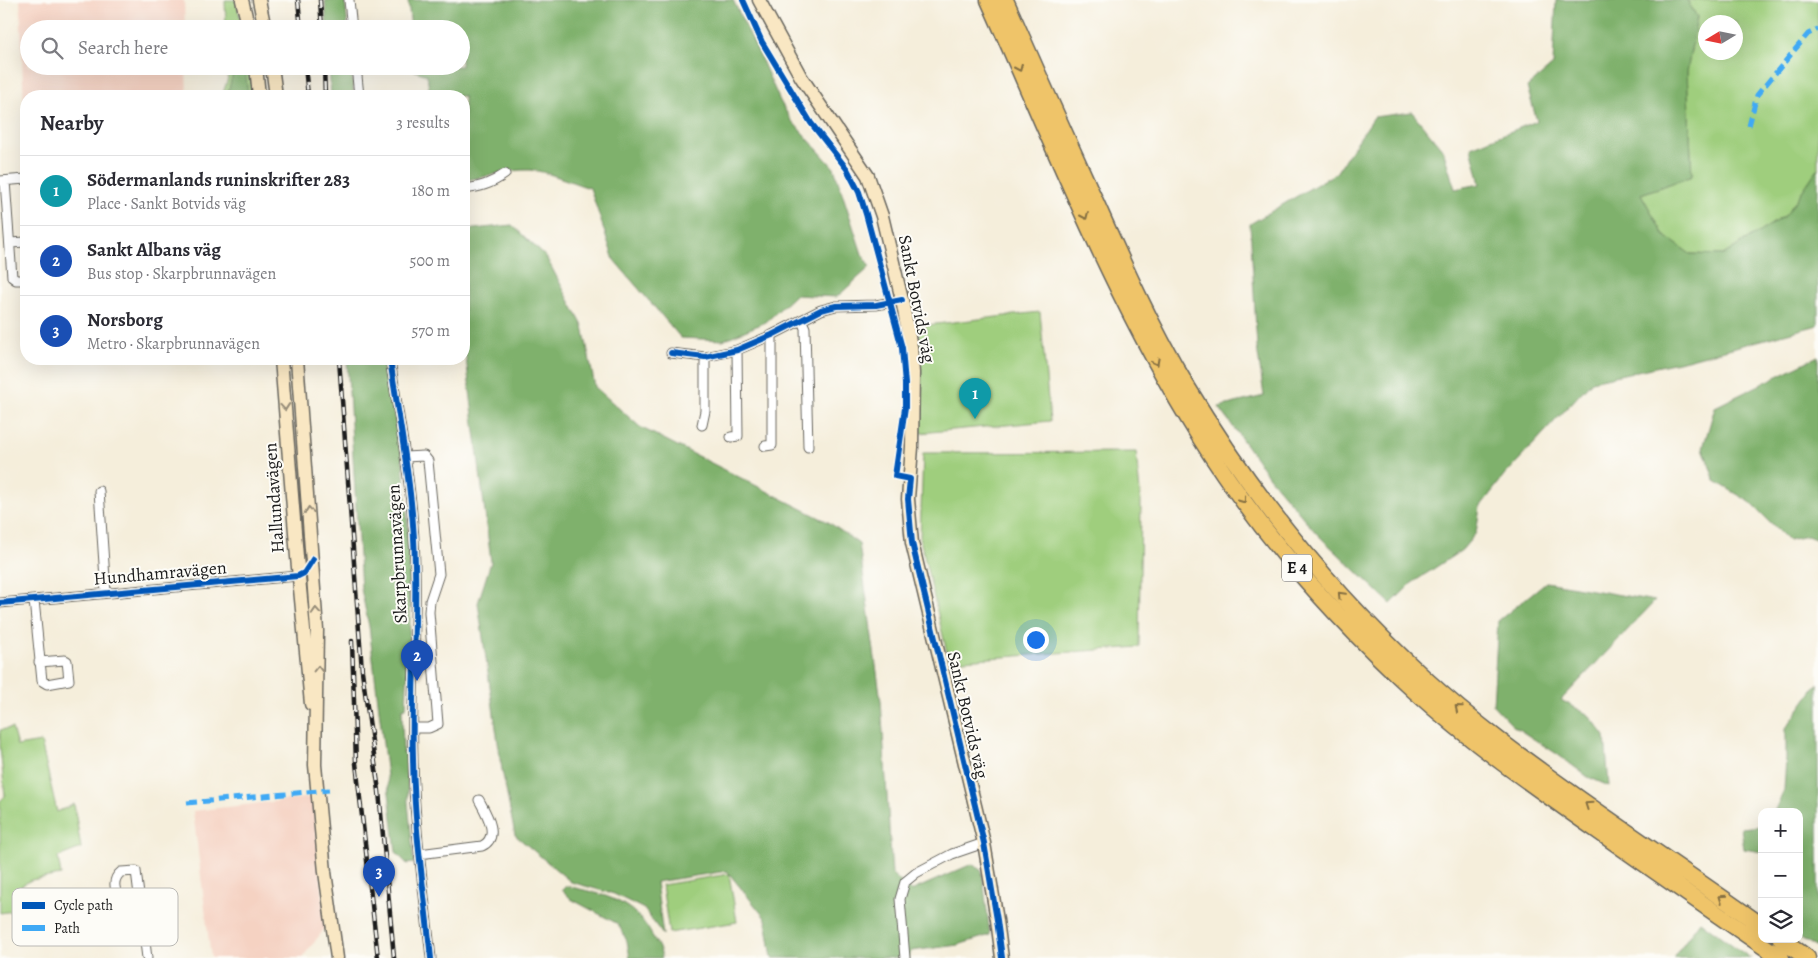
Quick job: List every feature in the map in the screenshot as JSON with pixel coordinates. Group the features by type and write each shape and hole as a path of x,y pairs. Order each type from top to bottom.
{"highway":[{"name":"E 4","path":"989,0 1098,246 1130,313 1170,388 1201,440 1245,502 1297,569 1352,630 1414,690 1472,739 1519,775 1780,958"},
{"name":"E 4","path":"1005,0 1143,306 1214,431 1263,502 1309,560 1364,620 1418,672 1482,727 1645,846 1758,923"},
{"path":"1787,943 1808,958"}],"main road":[{"path":"242,0 247,20"},
{"path":"259,0 264,20"},
{"name":"Sankt Botvids väg","path":"759,0 801,77 868,176 882,216 911,347 913,373 912,448 908,499 912,543 984,843 1002,958"},
{"path":"257,75 258,90"},
{"path":"273,75 275,90"},
{"name":"Hallundavägen","path":"281,365 298,576 316,753"},
{"name":"Hallundavägen","path":"297,365 313,559 318,658 315,765 325,872 336,958"}],"street":[{"path":"349,0 351,20"},
{"path":"357,75 358,90"},
{"path":"470,188 492,183 505,174"},
{"path":"20,180 3,181 12,277 20,280"},
{"path":"10,243 20,242"},
{"path":"671,353 705,357 737,350 822,310 836,306 876,305 902,300"},
{"path":"802,320 805,328 808,447"},
{"path":"766,446 772,445 772,335"},
{"path":"731,437 738,436 737,350"},
{"path":"702,425 705,411 705,357"},
{"name":"Skarpbrunnavägen","path":"391,365 411,498 415,565 416,636 413,728 414,795 419,854 432,958"},
{"name":"Skarpbrunnavägen","path":"406,457 424,456 428,461 439,574 430,601 429,612 438,724 429,728 413,728"},
{"path":"99,491 106,594"},
{"path":"298,576 304,574 313,559"},
{"path":"298,576 305,579 315,591"},
{"name":"Hundhamravägen","path":"0,603 298,576"},
{"path":"34,600 39,662 42,681 47,684 69,680 67,661 39,662"},
{"path":"419,854 487,844 491,838 492,831 479,800"},
{"path":"905,958 900,899 905,882 916,873 952,854 984,843"}],"shaded area":[{"path":"20,0 184,0 185,20 21,20"},
{"path":"23,75 186,75 187,90 23,90"},
{"path":"313,797 326,927 302,958 211,958 193,811"}],"green space":[{"path":"225,0 236,0 241,20 226,20"},
{"path":"325,0 345,0 347,20 326,20"},
{"path":"408,0 733,0 780,101 791,120 834,168 862,254 870,267 837,297 795,295 766,322 723,340 681,338 614,260 590,188 530,170 470,179 470,90 429,90 427,75 470,75 470,20 410,20"},
{"path":"1556,0 1687,0 1697,17 1687,72 1692,176 1641,194 1664,235 1690,254 1723,255 1786,215 1818,168 1818,325 1687,360 1592,381 1504,476 1480,507 1476,533 1462,550 1412,583 1391,604 1317,534 1269,477 1219,407 1264,396 1257,347 1250,224 1336,173 1374,117 1412,112 1443,150 1455,189 1480,184 1471,147 1537,121 1527,87 1553,65"},
{"path":"1687,0 1818,0 1818,168 1786,215 1723,255 1690,254 1664,235 1641,194 1692,176 1687,72 1697,17"},
{"path":"228,75 251,75 253,90 224,90"},
{"path":"232,75 246,75 247,90 229,90"},
{"path":"330,75 352,75 353,90 331,90"},
{"path":"512,225 546,257 583,326 595,387 640,427 830,523 859,544 881,701 892,874 911,891 972,864 982,871 990,935 958,945 911,951 909,958 772,958 766,919 727,871 656,882 663,935 644,909 614,894 571,882 515,835 502,770 478,603 491,562 467,365 470,365 470,229"},
{"path":"1040,312 1050,421 920,433 919,326"},
{"path":"1818,356 1818,540 1807,536 1788,540 1750,502 1715,481 1703,448 1715,407"},
{"path":"347,365 386,365 403,462 408,524 411,598 406,708 402,709 403,753 407,754 408,802 414,863 407,864 396,852 369,626 361,589"},
{"path":"1136,452 1141,502 1139,647 949,661 920,539 923,453"},
{"path":"1546,582 1655,601 1561,700 1589,715 1605,736 1609,786 1588,777 1512,725 1493,705 1498,621"},
{"path":"1818,683 1818,949 1803,940 1803,808 1776,808 1784,790 1786,728"},
{"path":"12,728 17,746 41,742 57,812 74,804 81,848 58,857 61,875 31,880 22,885 23,888 12,888 12,911 0,913 0,801 5,796 0,730"},
{"path":"1758,826 1758,851 1744,849 1741,828"},
{"path":"729,874 737,922 669,933 662,885"},
{"path":"566,886 605,896 627,907 645,925 659,947 662,958 630,958 627,941 618,924 571,899 562,890"},
{"path":"1700,921 1750,958 1673,958"}],"railway":[{"path":"298,0 300,20"},
{"path":"320,0 321,20"},
{"path":"306,75 307,90"},
{"path":"324,75 325,90"},
{"path":"339,365 362,671 379,791 394,958"},
{"path":"352,641 356,763 378,958"}],"marked path":[{"path":"1749,126 1757,95 1808,34 1818,29"},
{"path":"187,803 329,790"}],"cycle path":[{"path":"743,0 762,42 811,123 847,169 859,192 866,214 902,348 905,408 895,476 910,479 908,499 912,543 984,843 1002,958"},
{"path":"671,353 705,357 737,350 772,335 821,310 836,306 876,305 902,300"},
{"path":"391,365 406,462 414,539 415,638 413,734 415,808 431,958"},
{"path":"0,603 298,576 304,573 313,559"}],"place":[{"name":"Södermanlands runinskrifter 283","path":"975,419"},
{"name":"Sankt Albans väg","path":"417,681"},
{"name":"Norsborg","path":"379,897"}]}
